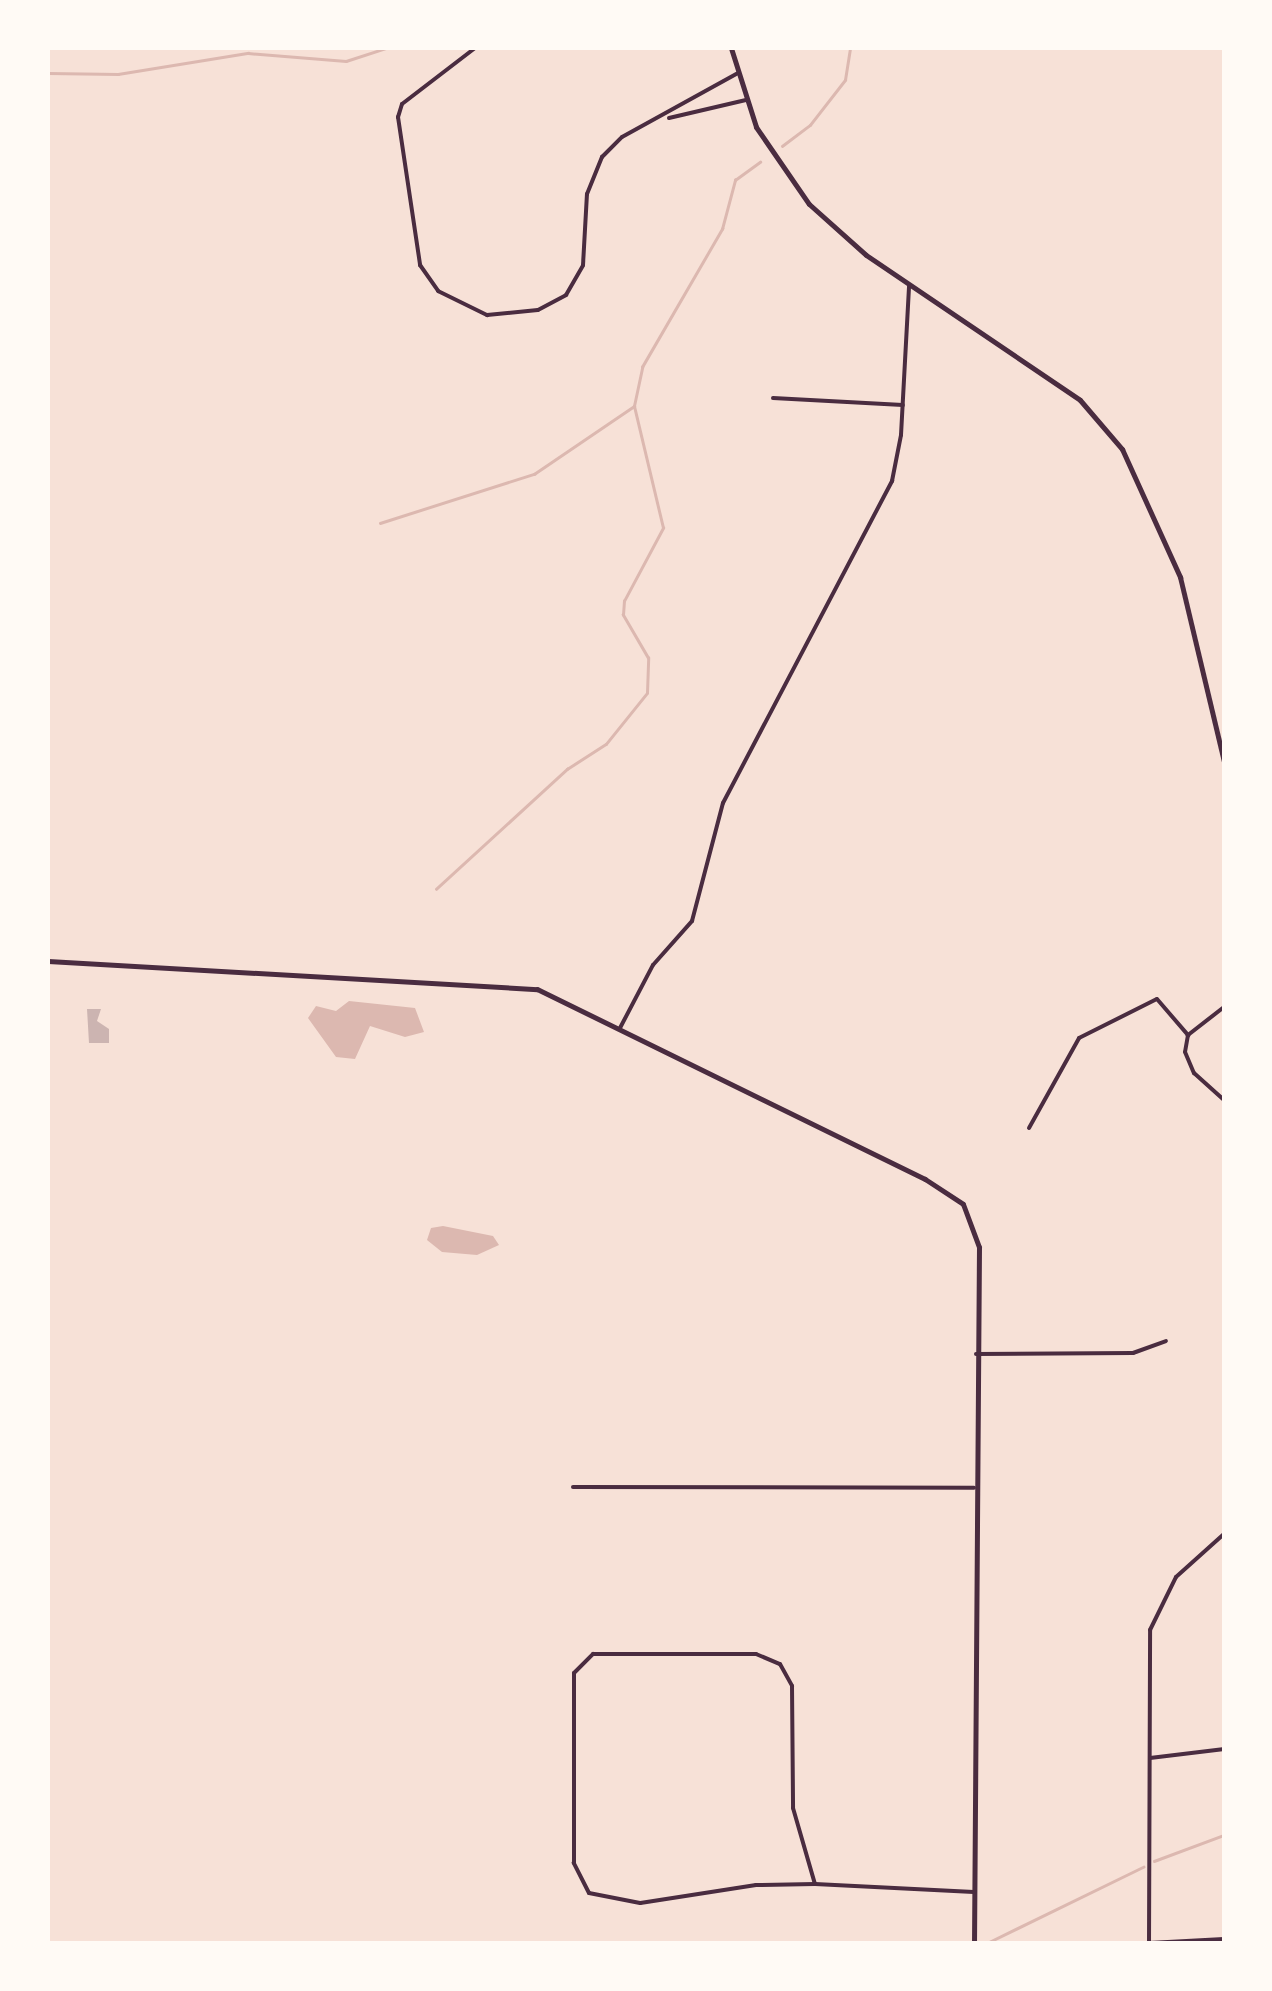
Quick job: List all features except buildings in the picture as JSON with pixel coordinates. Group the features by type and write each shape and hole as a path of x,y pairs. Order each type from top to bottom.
{"street":[{"path":"475,48 402,104 398,117 420,265 438,291 472,312 538,310 566,295 583,265 596,168 622,137 665,119 738,74"},
{"path":"731,48 746,100 793,186 836,230 1080,400 1122,449 1180,576 1224,761"},
{"path":"665,119 746,100"},
{"path":"620,1028 652,965 692,921 723,802 892,480 903,404 909,284"},
{"path":"773,398 903,404"},
{"path":"48,961 511,984 549,994 926,1179 963,1204 978,1234 974,1944"},
{"path":"1029,1128 1078,1038 1157,999 1188,1035 1189,1066 1224,1100"},
{"path":"1188,1035 1224,1007"},
{"path":"976,1354 1133,1353 1166,1342"},
{"path":"573,1487 974,1488"},
{"path":"1224,1534 1176,1576 1153,1616 1149,1943 1224,1939"},
{"path":"815,1884 793,1808 792,1696 780,1664 756,1654 593,1654 581,1660 574,1673 573,1852 576,1874 589,1893 640,1903 756,1885 974,1892"},
{"path":"1149,1758 1224,1749"}],"shaded area":[{"path":"349,1001 415,1008 424,1032 405,1037 370,1026 355,1059 336,1057 308,1018 316,1006 336,1011"},
{"path":"443,1226 493,1236 499,1245 477,1255 442,1252 427,1240 431,1228"}],"waterway":[{"path":"48,73 118,74 248,53 346,61 386,48"},
{"path":"782,146 810,125 845,80 850,48"},
{"path":"1091,48 1100,48"},
{"path":"436,889 567,769 606,744 647,693 648,658 623,615 624,601 663,528 634,406 642,367 722,229 735,180 760,162"},
{"path":"380,523 534,474 634,406"},
{"path":"1154,1861 1224,1835"},
{"path":"987,1943 1143,1867"}]}
